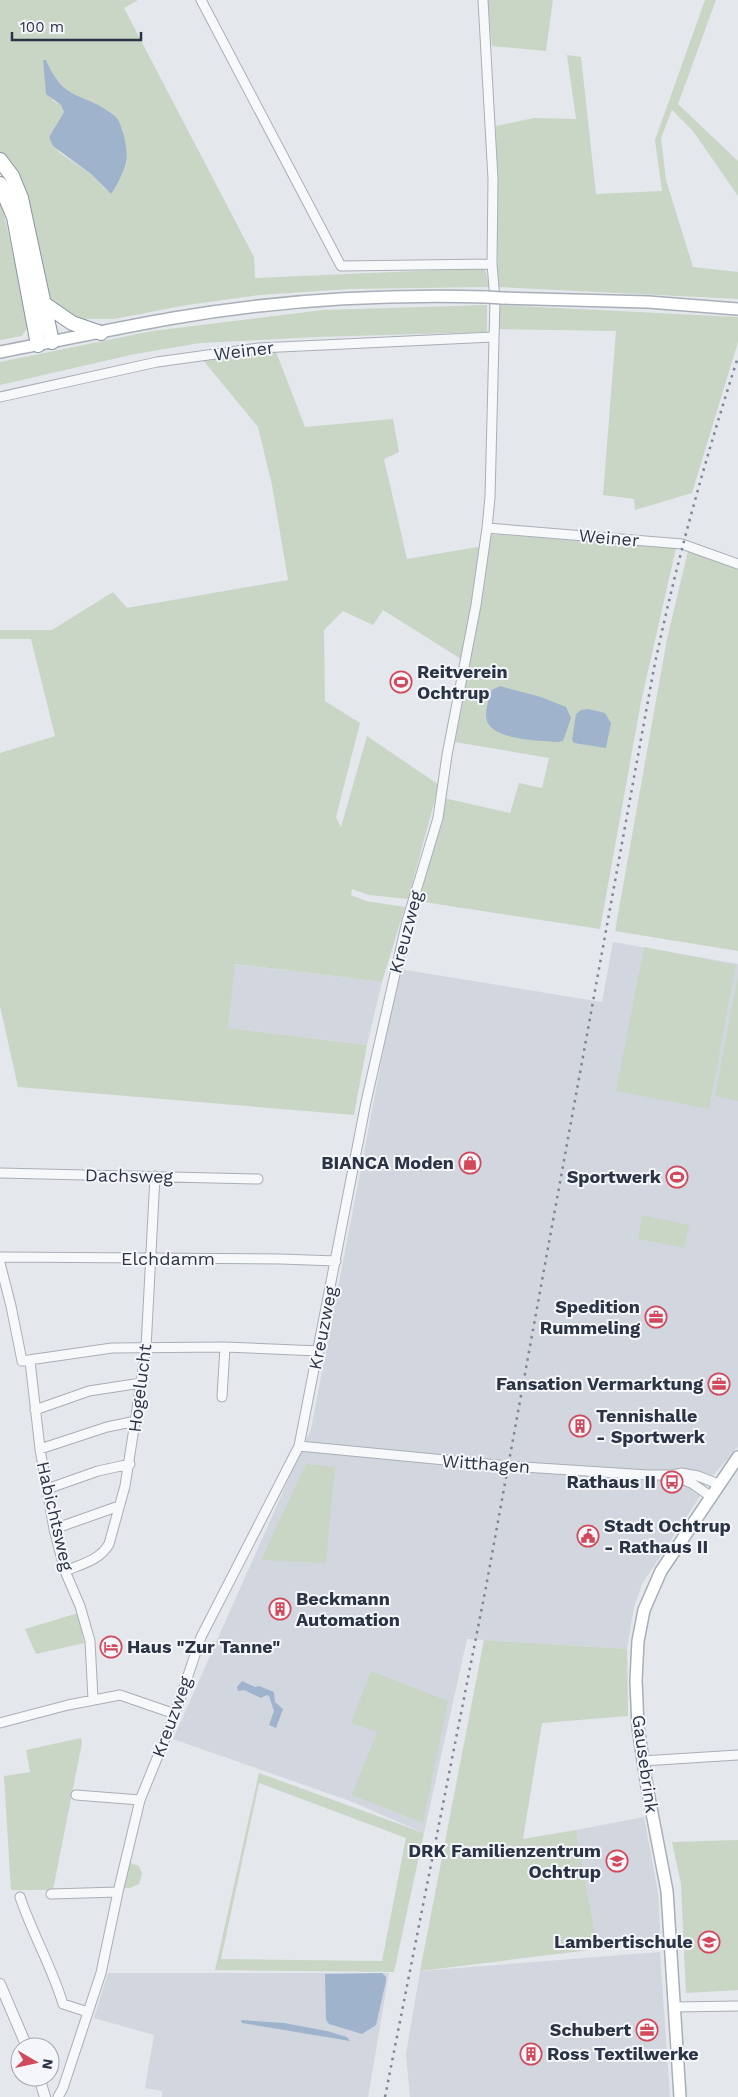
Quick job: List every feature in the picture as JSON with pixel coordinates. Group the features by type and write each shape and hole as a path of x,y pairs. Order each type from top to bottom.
{"highway":[{"path":"0,160 12,176 21,198 43,303 45,344"},
{"path":"0,184 14,216 45,344"},
{"path":"43,303 72,324 101,333"}],"main road":[{"path":"0,352 176,318 299,302 430,296 648,302 735,308"},
{"name":"Gausebrink","path":"680,2097 667,1891 642,1761 636,1680 638,1641 642,1617 661,1571 718,1484 738,1458"}],"street":[{"path":"201,0 341,266 492,264"},
{"path":"483,0 493,179 492,264 495,300 490,497 487,528"},
{"name":"Weiner","path":"0,397 157,362 258,348 493,337"},
{"name":"Weiner","path":"487,528 682,544 738,564"},
{"name":"Kreuzweg","path":"58,2097 63,2088 101,1973 140,1800 175,1714 200,1636 300,1446 366,1102 401,945 438,818 476,605 487,528"},
{"name":"Dachsweg","path":"0,1173 258,1179"},
{"name":"Hogelucht","path":"65,1571 98,1557 105,1551 109,1544 130,1464 146,1348 155,1176"},
{"name":"Elchdamm","path":"0,1257 336,1261"},
{"path":"0,1263 12,1306 22,1361 82,1351 146,1348 225,1347 319,1351"},
{"path":"222,1397 225,1347"},
{"name":"Habichtsweg","path":"30,1361 40,1449 54,1529 65,1571 80,1606 90,1641 92,1699"},
{"path":"35,1410 89,1391 141,1383"},
{"path":"40,1449 107,1427 136,1421"},
{"name":"Witthagen","path":"300,1446 499,1465 673,1476 693,1484 710,1496"},
{"path":"47,1489 98,1471 130,1464"},
{"name":"Witthagen","path":"673,1476 681,1473 688,1474 706,1478 718,1484"},
{"path":"54,1529 119,1506"},
{"path":"0,1723 92,1699 120,1696 175,1714"},
{"path":"642,1761 738,1755"},
{"path":"76,1795 140,1800"},
{"path":"51,1894 118,1892"},
{"path":"20,1897 27,1917 57,1982 63,2004 88,2012"},
{"path":"0,1987 22,2037"},
{"path":"674,2007 738,2006"}],"shaded area":[{"path":"613,942 738,964 738,1447 716,1472 642,1584 634,1607 627,1649 467,1639 424,1833 350,1801 173,1739 311,1429 399,969 602,1002"},
{"path":"234,964 382,982 367,1045 228,1028"},
{"name":"DRK Familienzentrum Ochtrup","path":"644,1817 658,1892 661,1945 598,1949 576,1830"},
{"path":"660,1952 670,2097 410,2097 406,2054 420,1971"},
{"path":"108,1973 389,1973 368,2097 162,2097 162,2091 145,2088 154,2035 94,2018"}],"green space":[{"path":"0,0 138,0 124,8 254,257 255,278 485,268 489,287 349,289 260,295 187,305 114,319 71,319 48,297 0,157","holes":["46,60 53,76 71,94 105,109 117,118 123,130 127,162 116,187 107,191 91,174 60,153 49,137 64,112 61,105 53,101"]},
{"path":"487,0 553,0 546,51 492,46"},
{"path":"705,0 716,0 678,104 738,161 738,196 693,131 672,110 661,138 666,180 693,267 738,272 738,299 498,287 496,126 534,118 576,119 567,55 581,57 596,194 662,191 655,140"},
{"path":"0,196 29,325 22,336 0,340"},
{"path":"487,305 487,332 317,337 200,343 135,354 0,385 0,362 152,331 323,310"},
{"path":"499,305 738,317 738,342 692,493 635,510 634,499 603,495 616,331 496,329"},
{"path":"275,349 305,427 393,419 399,452 384,459 407,559 483,546 461,659 383,610 373,625 343,611 324,630 325,701 360,723 336,817 341,827 367,736 439,785 408,899 369,895 352,889 351,895 366,901 405,907 382,982 235,964 228,1028 367,1045 354,1115 18,1087 0,1006 0,753 55,736 31,639 0,639 0,630 52,630 113,592 127,608 288,580 272,485 258,427 202,359"},
{"path":"490,534 676,548 641,702 600,929 417,901 443,821 444,798 510,813 519,783 542,788 549,758 455,742"},
{"path":"688,551 738,570 738,951 615,931 667,639"},
{"path":"644,947 736,965 709,1109 616,1091"},
{"path":"738,975 738,1101 715,1096"},
{"path":"642,1215 689,1225 684,1248 638,1239"},
{"path":"306,1464 335,1467 326,1563 261,1560"},
{"path":"78,1613 84,1643 36,1654 25,1629"},
{"path":"484,1640 627,1649 628,1716 542,1723 523,1839 576,1830 598,1949 420,1971"},
{"path":"371,1671 448,1701 423,1823 352,1795 377,1732 351,1723"},
{"path":"81,1738 82,1743 53,1890 11,1890 4,1776 30,1772 26,1750"},
{"path":"259,1773 424,1833 394,1972 215,1970","holes":["259,1783 406,1838 382,1961 221,1959"]},
{"name":"Lambertischule","path":"738,1840 738,1990 686,1993 681,1884 672,1842"},
{"path":"130,1863 139,1866 142,1874 139,1884 130,1888 124,1888"}],"water":[{"path":"43,60 46,60 60,84 76,95 104,108 115,116 121,125 125,138 127,158 122,175 111,194 91,174 53,146 49,137 64,112 61,105 46,94"},
{"path":"500,686 541,697 566,707 571,718 563,741 515,738 495,730 489,724 486,713 492,690"},
{"path":"588,709 605,713 611,723 606,748 574,743 572,740 576,714 581,710"},
{"path":"242,1681 274,1692 275,1702 283,1709 276,1728 269,1725 274,1711 269,1696 261,1698 244,1690 238,1691 237,1687"},
{"path":"382,1973 386,1977 386,1981 376,2025 362,2034 329,2024 326,2020 325,1974"},
{"path":"241,2020 284,2023 327,2031 347,2037 350,2041 242,2023"}],"railway":[{"path":"385,2097 486,1587 654,668 692,512 738,357"}],"place":[{"name":"Reitverein Ochtrup","path":"401,682"},
{"name":"BIANCA Moden","path":"470,1163"},
{"name":"Sportwerk","path":"677,1177"},
{"name":"Spedition Rummeling","path":"656,1317"},
{"name":"Fansation Vermarktung","path":"719,1384"},
{"name":"Tennishalle - Sportwerk","path":"580,1426"},
{"name":"Rathaus II","path":"672,1482"},
{"name":"Stadt Ochtrup - Rathaus II","path":"588,1536"},
{"name":"Beckmann Automation","path":"280,1609"},
{"name":"Haus \"Zur Tanne\"","path":"111,1647"},
{"name":"DRK Familienzentrum Ochtrup","path":"617,1861"},
{"name":"Lambertischule","path":"709,1942"},
{"name":"Schubert","path":"647,2030"},
{"name":"Ross Textilwerke","path":"531,2054"}]}
